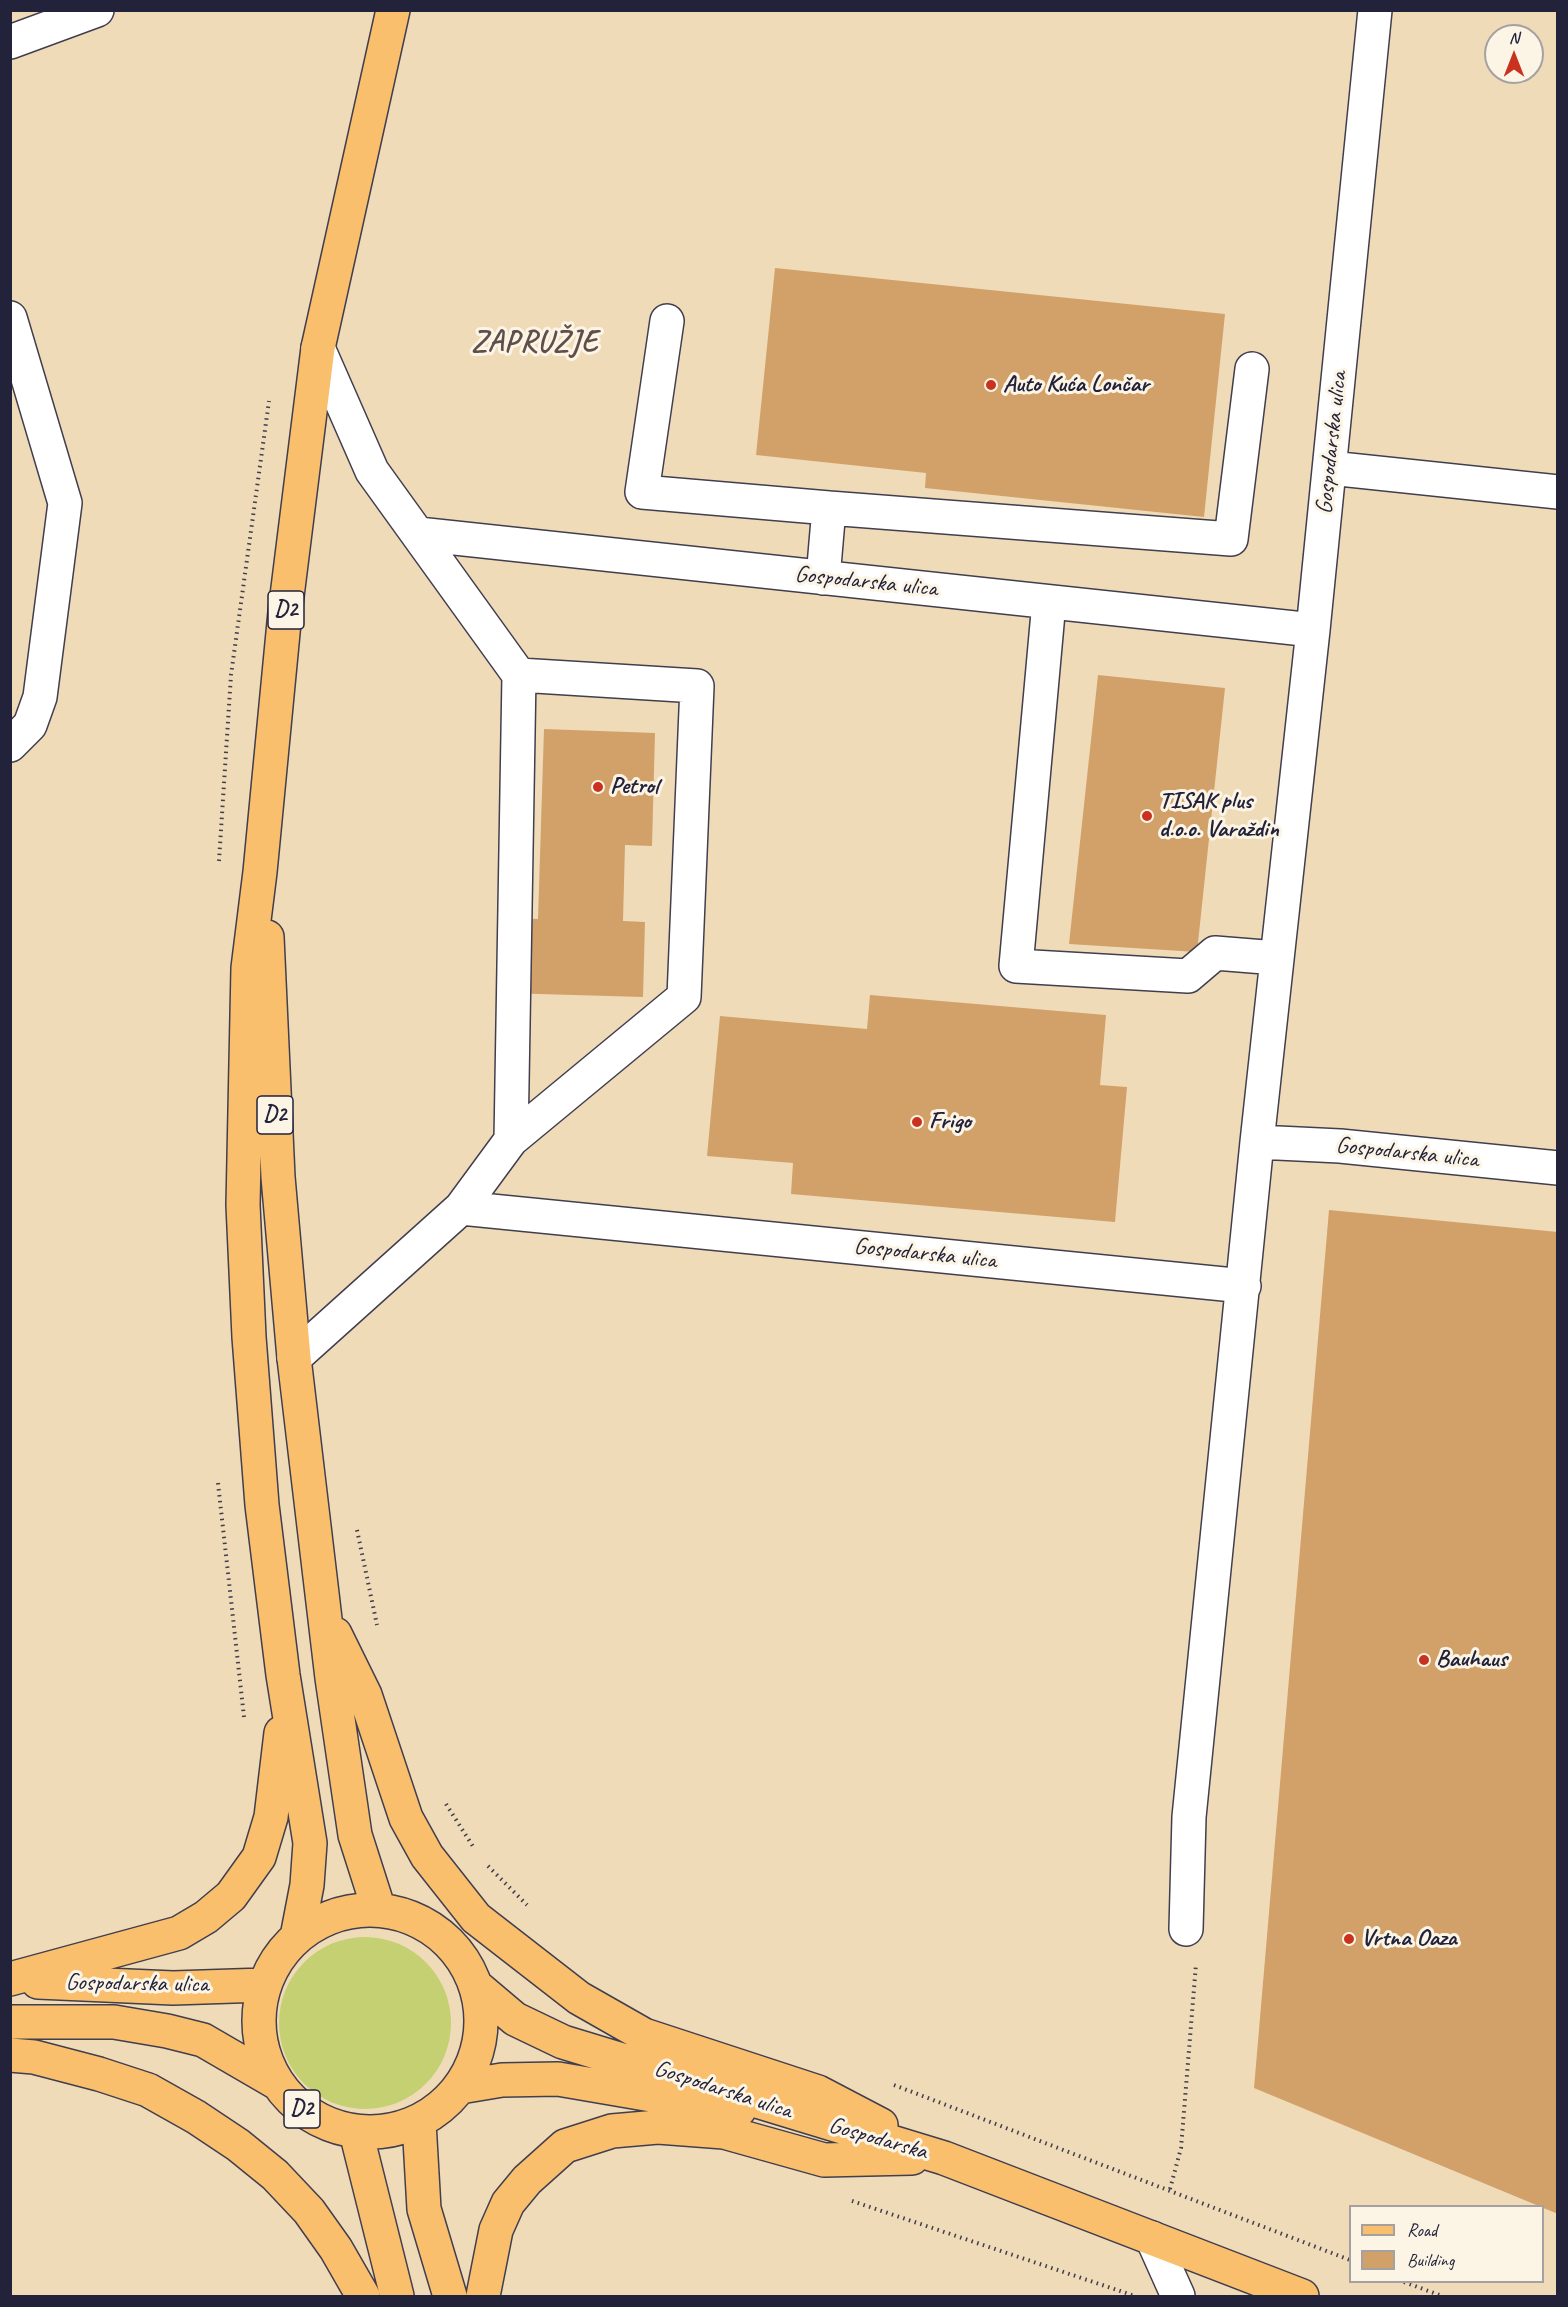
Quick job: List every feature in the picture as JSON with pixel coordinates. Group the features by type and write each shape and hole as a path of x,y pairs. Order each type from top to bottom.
{"main road":[{"name":"D2","path":"297,1937 307,1885 310,1843 283,1675 262,1505 249,1337 243,1206 248,968 260,872 285,612 318,348 393,10"},
{"name":"D2","path":"260,872 270,970 278,1177 294,1358 355,1835 379,1910"},
{"path":"326,1613 365,1695 406,1818 427,1856 476,1918 579,1998 644,2035 818,2092 944,2158 1152,2238 1289,2294"},
{"path":"10,1980 179,1933 206,1917 231,1896 259,1857 271,1816 280,1746 283,1675"},
{"name":"D2","path":"379,1910 411,1918 439,1933 462,1957 476,1986 482,2021 476,2056 460,2087 442,2107 419,2122 389,2131 356,2132 326,2124 299,2107 277,2083 263,2052 258,2019 264,1985 277,1959 297,1937 321,1921 349,1912 379,1910"},
{"name":"Gospodarska ulica","path":"10,1980 172,1989 264,1985"},
{"name":"Gospodarska ulica","path":"476,1986 515,2019 563,2042 704,2082 813,2120"},
{"name":"Gospodarska ulica","path":"10,2022 114,2022 166,2031 203,2040 277,2083"},
{"path":"10,2055 45,2060 148,2090 196,2117 238,2145 275,2175 309,2211 336,2248 363,2296"},
{"name":"Gospodarska ulica","path":"460,2087 502,2080 558,2079 690,2103 813,2120"},
{"name":"Gospodarska","path":"813,2120 944,2158"},
{"path":"419,2122 424,2209 450,2296"},
{"path":"483,2296 496,2230 508,2203 527,2181 565,2146 612,2131 658,2127 724,2132 824,2160 944,2158"},
{"path":"356,2132 397,2296"}],"street":[{"path":"10,42 97,10"},
{"name":"Gospodarska ulica","path":"461,1208 1244,1286 1257,1142 1330,468 1375,10"},
{"path":"10,318 65,503 40,697 30,726 10,745"},
{"path":"667,321 642,492 829,508 1231,539 1252,369"},
{"path":"318,348 372,471 519,675 511,1140"},
{"path":"1330,468 1557,492"},
{"path":"823,578 829,508"},
{"name":"Gospodarska ulica","path":"418,534 1313,630"},
{"path":"1049,602 1016,966 1188,976 1215,953 1277,958"},
{"path":"294,1358 461,1208 511,1140 684,997 698,686 519,675"},
{"name":"Gospodarska ulica","path":"1257,1142 1340,1146 1557,1168"},
{"path":"1186,1929 1189,1816 1244,1286"},
{"path":"1152,2238 1178,2296"}],"path":[{"path":"355,1521 379,1637"},
{"path":"442,1797 480,1857 529,1907"},
{"path":"1170,2189 1181,2148 1197,1967 1186,1929"},
{"path":"887,2082 1349,2260"},
{"path":"841,2197 1136,2296"},
{"path":"1407,2283 1442,2296"}],"green space":[{"path":"365,1937 398,1944 426,1962 444,1990 451,2023 444,2056 426,2084 398,2102 365,2109 332,2102 304,2084 286,2056 279,2023 286,1990 304,1962 332,1944"}],"building":[{"name":"Auto Kuća Lončar","path":"775,268 1225,314 1204,517 925,488 926,473 756,455"},
{"name":"TISAK plus d.o.o. Varaždin","path":"1098,675 1225,688 1197,952 1069,944"},
{"path":"544,729 655,733 652,846 625,845 623,921 645,922 643,997 504,993 506,918 538,919"},
{"name":"Frigo","path":"870,995 1106,1015 1100,1085 1127,1087 1115,1222 791,1194 793,1163 707,1156 720,1016 867,1029"},
{"name":"Bauhaus","path":"1329,1210 1558,1232 1558,2214 1544,2208 1544,2205 1536,2205 1254,2088"}],"place":[{"name":"Auto Kuća Lončar","path":"991,385"},
{"name":"Petrol","path":"598,787"},
{"name":"TISAK plus d.o.o. Varaždin","path":"1147,816"},
{"name":"Frigo","path":"917,1122"},
{"name":"Bauhaus","path":"1424,1660"},
{"name":"Vrtna Oaza","path":"1349,1939"}],"district":[{"name":"ZAPRUŽJE","path":"535,343"}]}
